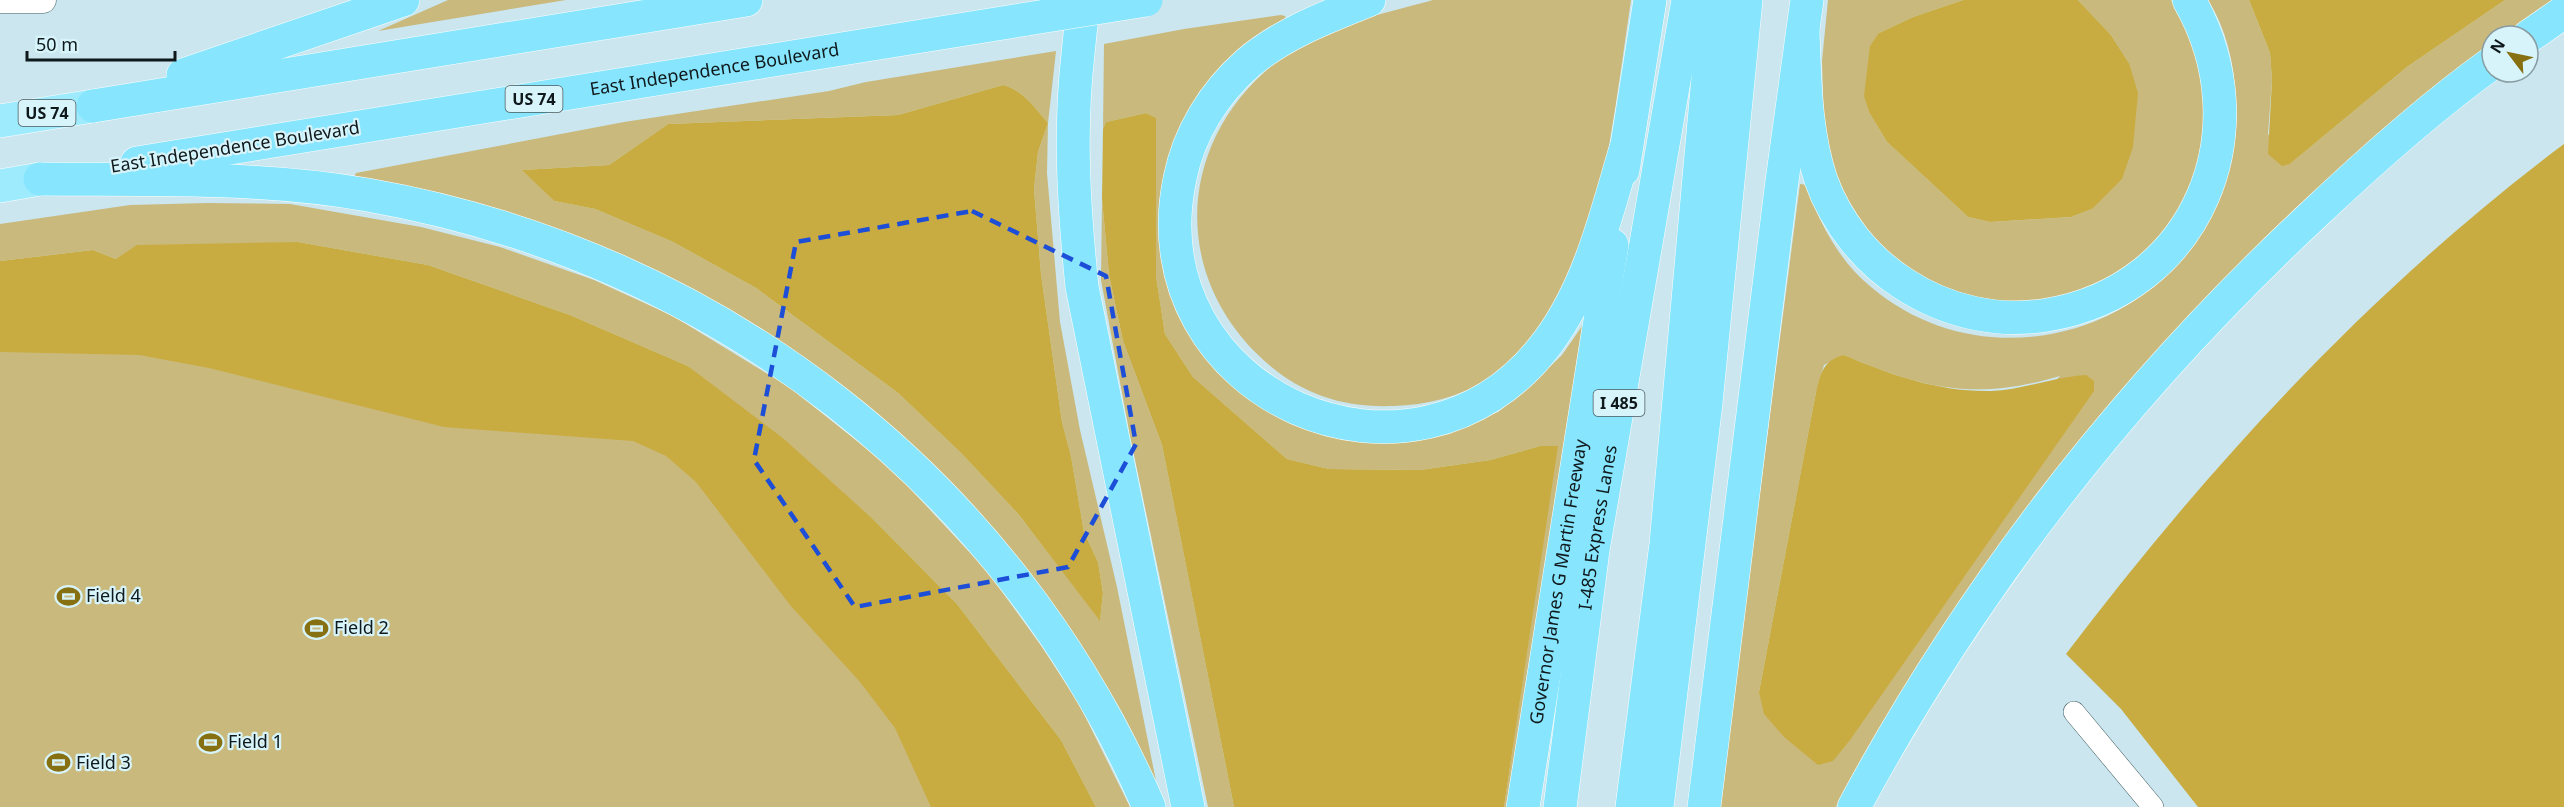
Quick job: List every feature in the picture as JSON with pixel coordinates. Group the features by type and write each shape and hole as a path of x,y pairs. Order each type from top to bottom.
{"highway":[{"path":"93,106 403,0"},
{"name":"US 74","path":"0,121 746,0"},
{"path":"1085,0 1076,77 1072,149 1075,219 1082,287 1188,807"},
{"name":"East Independence Boulevard","path":"0,186 1146,0"},
{"path":"1369,0 1293,33 1250,62 1226,85 1202,118 1183,165 1175,214 1176,239 1179,264 1192,303 1207,333 1222,352 1252,381 1279,400 1301,411 1333,421 1374,427 1399,426 1448,416 1471,406 1506,384 1531,362 1547,343 1577,294 1596,248 1626,148"},
{"name":"Governor James G Martin Freeway","path":"1522,807 1650,0"},
{"name":"I-485 Express Lanes","path":"1560,807 1593,550 1688,0"},
{"path":"1632,807 1666,544 1715,0"},
{"path":"1657,807 1706,403 1746,0"},
{"path":"1805,16 1806,96 1815,156 1831,203 1858,244 1895,278 1938,303 1986,315 2035,316 2084,306 2128,284 2166,251 2182,232 2199,204 2214,165 2219,141 2221,91 2210,43 2189,0"},
{"path":"2540,29 2564,12"},
{"path":"1704,807 1782,181 1805,16"},
{"path":"1854,807 1904,717 1987,589 2119,417 2211,314 2271,254 2375,158 2480,73"},
{"path":"40,179 233,180 299,185 412,204 501,226 562,247 682,300 730,327 803,376 898,452 947,500 990,549 1033,602 1073,661 1106,718 1149,807"}],"street":[{"path":"0,0 43,0"},
{"path":"2074,712 2153,807"}],"highlighted area":[{"path":"972,211 1106,276 1136,444 1068,567 855,607 754,460 796,242"}],"shaded area":[{"path":"448,0 566,0 378,31"},
{"path":"1433,0 1631,0 1603,187 1556,314 1523,351 1488,379 1454,395 1430,402 1406,405 1353,404 1318,394 1285,377 1255,352 1226,315 1207,276 1198,235 1199,194 1208,154 1227,116 1254,82 1290,52 1306,42 1341,27"},
{"path":"1828,0 1963,0 1913,17 1879,33 1870,114 1887,142 1968,217 1990,222 2071,217 2092,209 2129,63 2111,35 2078,0 2171,0 2196,44 2208,124 2197,180 2154,248 2084,295 1988,305 1901,271 1844,204 1824,130 1822,61"},
{"path":"1963,0 2078,0 2111,35 2129,63 2138,93 2133,147 2122,179 2092,209 2071,217 1990,222 1968,217 1887,142 1870,114 1864,96 1870,46 1879,33 1913,17"},
{"path":"2208,0 2249,0 2270,53 2272,80 2268,134 2290,164 2407,67 2505,0 2554,0 2520,24 2480,24 2480,53 2410,107 2333,174 2269,234 2147,361 2035,496 1983,567 1895,701 1836,807 1719,807 1800,184 1807,185 1824,227 1849,265 1871,287 1915,316 1963,333 2012,338 2062,332 2108,315 2151,289 2187,253 2214,208 2225,181 2235,141 2237,113 2233,73 2225,35","holes":["1844,355 1900,376 1950,388 1975,389 2030,384 2060,376 1759,692 1816,392 1824,365"]},
{"path":"2249,0 2505,0 2407,67 2290,164 2282,166 2268,154 2272,80 2270,53"},
{"path":"1285,16 1286,20 1235,61 1171,235 1246,383 1437,433 1469,424 1498,412 1562,355 1587,319 1532,807 1504,807 1557,446 1540,446 1490,460 1420,470 1329,469 1287,459 1193,377 1165,334 1156,276 1155,118 1146,113 1106,122 1103,129 1104,44 1184,29"},
{"path":"1056,51 1048,123 1047,173 1060,322 1080,430 1117,587 1156,781 1113,697 1084,651 1019,563 948,482 909,444 825,374 738,315 669,281 354,177 356,173 624,122 829,91 866,82","holes":["1003,85 1023,95 1048,123 1038,152 1034,189 1041,274 1062,422 1071,456 1084,532 1098,562 1103,593 1100,620 1019,515 962,454 898,393 756,288 673,242 595,209 554,201 523,170 609,165 668,124 898,115"]},
{"path":"1003,85 1023,95 1048,123 1038,152 1034,189 1041,274 1062,422 1071,456 1084,532 1098,562 1103,593 1100,621 1019,515 962,454 898,393 756,288 673,242 595,209 554,201 522,170 609,165 668,124 898,115"},
{"path":"1146,113 1156,118 1156,276 1165,334 1193,377 1287,459 1329,469 1420,470 1490,460 1540,446 1558,446 1504,807 1234,807 1162,445 1123,341 1109,275 1102,199 1103,129 1106,122"},
{"path":"2564,144 2564,807 2198,807 2121,709 2066,654 2178,514 2297,381 2426,257"},
{"path":"1102,199 1109,275 1123,341 1162,445 1234,807 1208,807 1130,436 1101,280"},
{"path":"290,204 421,227 500,247 594,280 673,316 789,387 891,468 987,571 1042,647 1079,704 1130,807 1096,807 1061,740 957,604 875,521 688,366 570,315 428,265 298,242 116,259 93,250 0,261 0,224 130,205"},
{"path":"298,242 428,265 570,315 688,366 784,439 875,521 957,604 1061,740 1096,807 931,807 895,728 860,682 790,605 696,482 666,456 633,441 444,427 209,368 139,355 0,352 0,261 93,250 116,259 137,245"},
{"path":"0,282 563,351 1049,807 0,807"},
{"path":"1844,355 1916,381 1953,389 2003,390 2086,375 2094,381 2094,391 1850,740 1833,761 1818,765 1784,737 1764,714 1759,692 1816,392 1827,364"}],"place":[{"name":"Field 4","path":"68,596"},
{"name":"Field 2","path":"316,628"},
{"name":"Field 1","path":"210,742"},
{"name":"Field 3","path":"58,763"}]}
